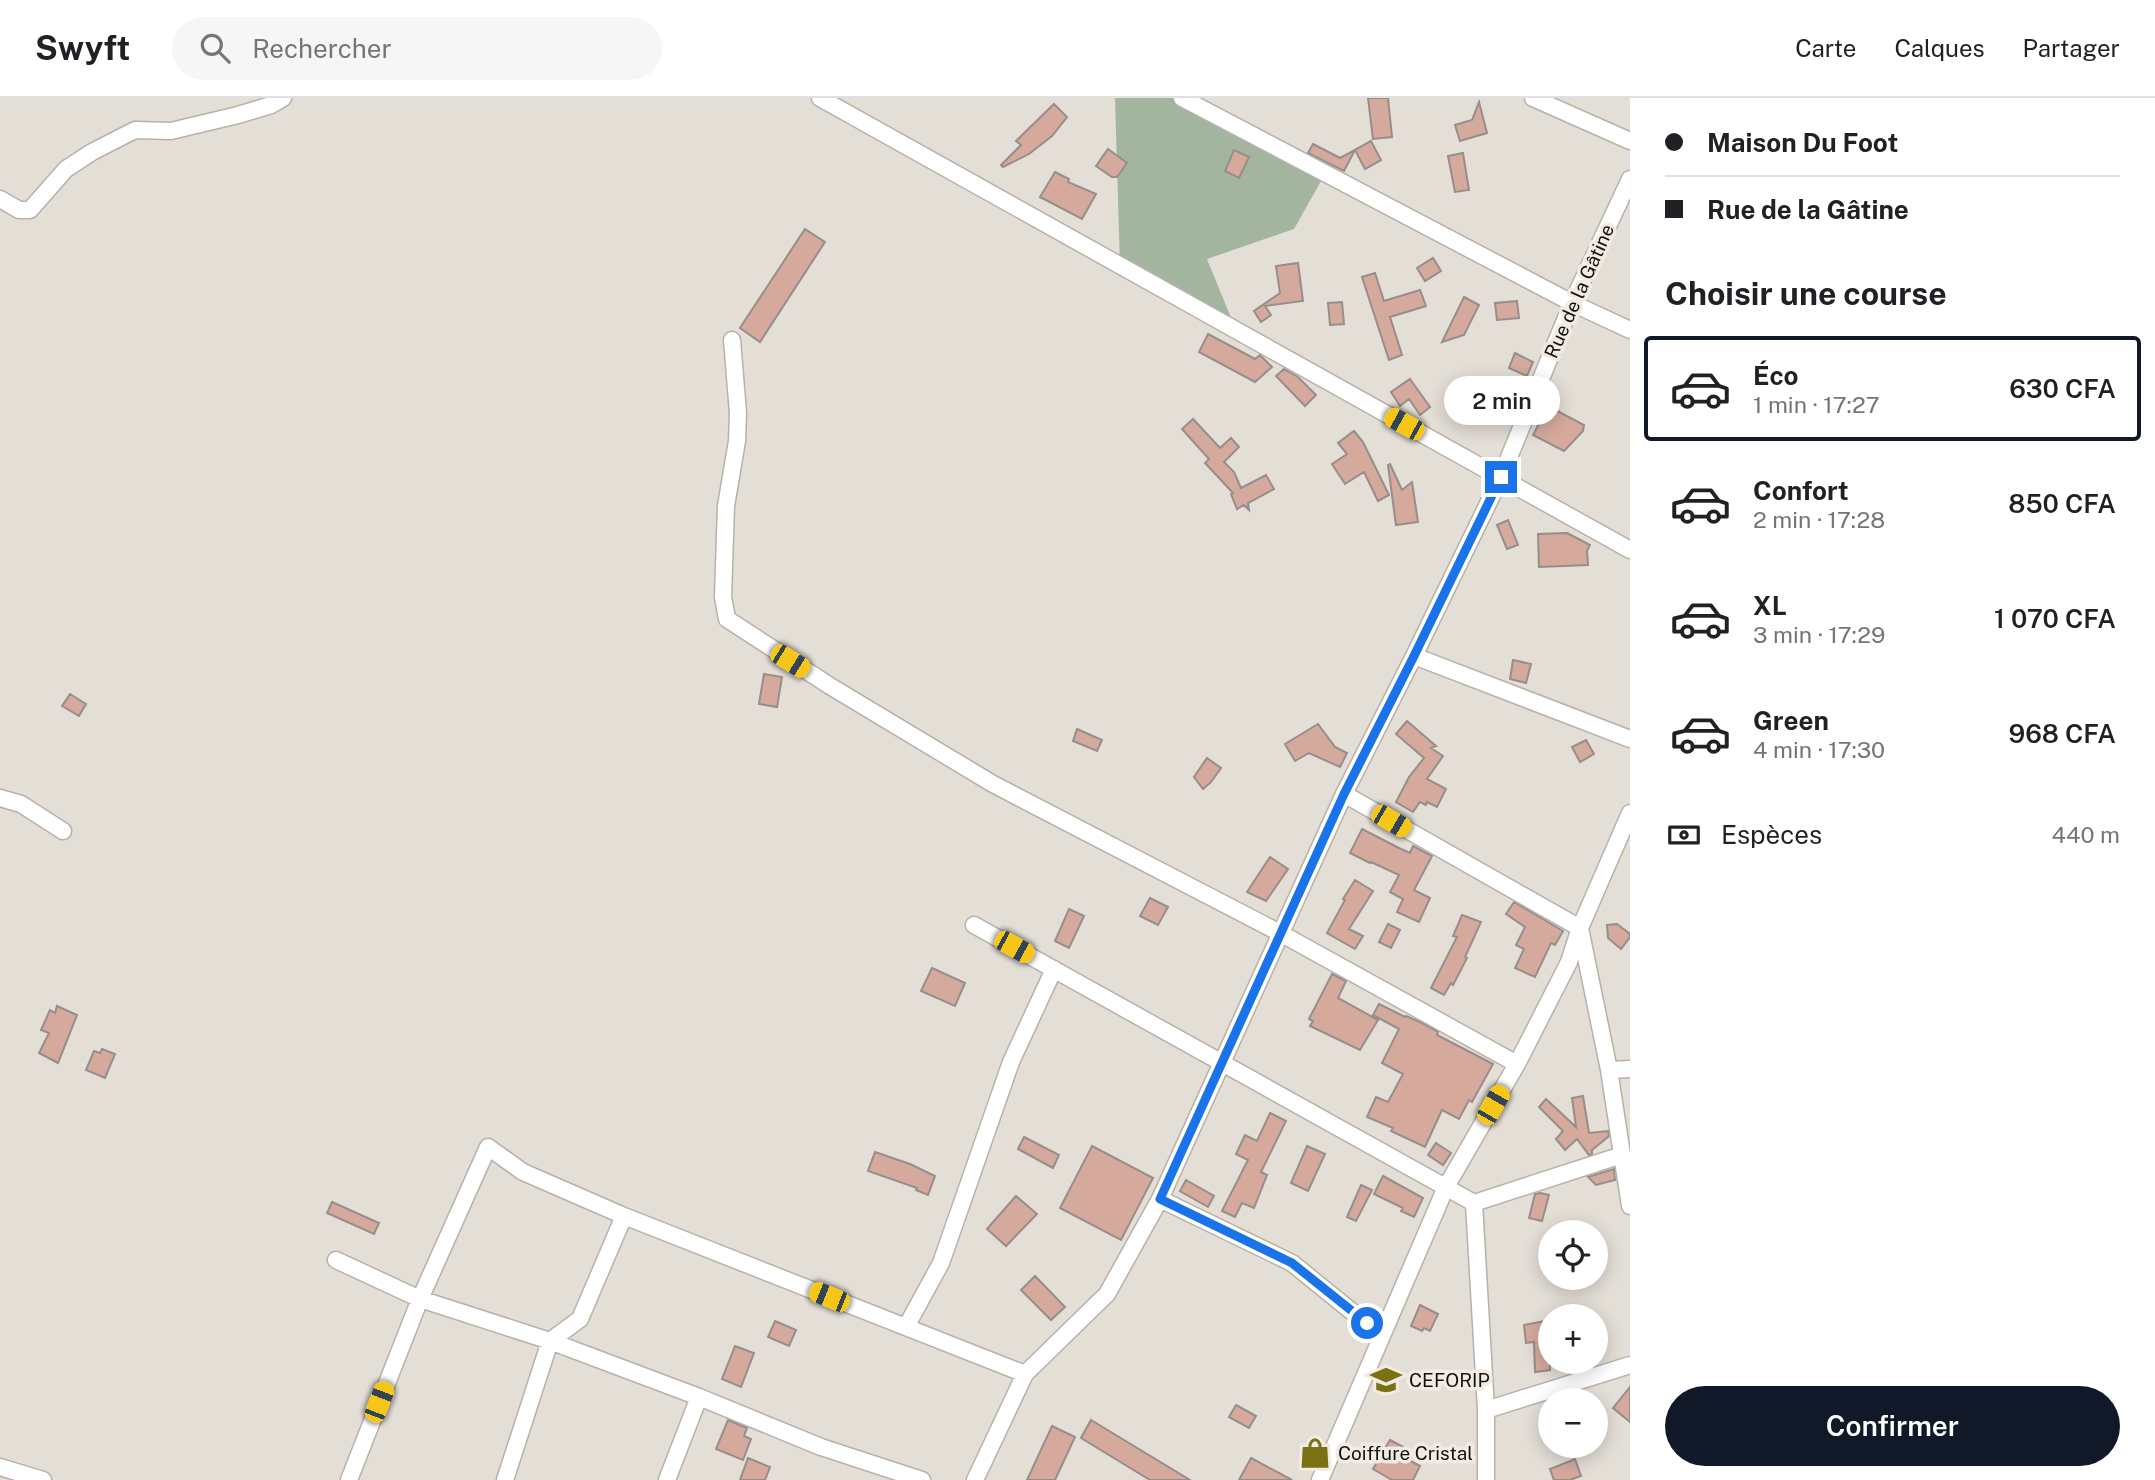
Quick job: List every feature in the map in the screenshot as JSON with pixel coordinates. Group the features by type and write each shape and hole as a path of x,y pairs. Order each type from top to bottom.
{"street":[{"path":"0,200 19,210 30,210 66,169 135,130 171,131 238,115 271,105 283,98"},
{"path":"820,98 1630,550"},
{"path":"1182,98 1572,303 1630,330"},
{"path":"1533,98 1630,141"},
{"name":"Rue de la Gâtine","path":"975,1480 1025,1374 1107,1294 1160,1199 1344,794 1501,477 1572,303 1630,180"},
{"path":"732,340 738,413 737,441 726,506 723,597 727,619 830,686 993,784 1280,933 1517,1064"},
{"path":"1414,656 1630,739"},
{"path":"1344,794 1580,928 1609,1070 1630,1206"},
{"path":"0,798 21,804 63,831"},
{"path":"1320,1480 1446,1186 1517,1064 1569,962 1580,928 1630,813"},
{"path":"974,925 1474,1203 1622,1155"},
{"path":"906,1327 941,1263 1011,1062 1054,969"},
{"path":"1609,1070 1630,1069"},
{"path":"349,1480 420,1299 488,1147 523,1171 624,1216 1025,1374"},
{"path":"1160,1199 1292,1263 1382,1336"},
{"path":"1474,1203 1486,1410 1486,1480"},
{"path":"505,1480 550,1341 580,1319 624,1216"},
{"path":"336,1260 420,1299 550,1341 699,1397 821,1447 922,1480"},
{"path":"1486,1410 1630,1365"},
{"path":"667,1480 699,1397"},
{"path":"0,1468 43,1480"}],"green space":[{"path":"1115,98 1183,98 1325,174 1294,229 1207,259 1236,330 1120,265"}],"building":[{"path":"1368,98 1388,98 1392,137 1373,139"},
{"path":"1479,102 1487,133 1460,141 1455,125 1472,120"},
{"path":"1054,104 1067,117 1052,136 1029,154 1003,167 1001,165 1021,145 1016,141"},
{"path":"1371,141 1381,160 1365,169 1355,150"},
{"path":"1313,144 1340,158 1355,150 1344,171 1308,153"},
{"path":"1108,149 1127,163 1117,177 1112,177 1096,166"},
{"path":"1234,150 1249,157 1239,178 1225,171"},
{"path":"1463,153 1469,190 1455,192 1448,156"},
{"path":"1055,172 1069,179 1068,182 1096,194 1082,219 1040,197"},
{"path":"805,229 825,242 760,342 740,328"},
{"path":"1433,258 1441,271 1425,281 1417,268"},
{"path":"1298,263 1303,301 1265,306 1271,315 1261,322 1254,311 1280,293 1276,266"},
{"path":"1375,273 1384,301 1420,290 1426,306 1390,317 1402,355 1389,360 1362,277"},
{"path":"1464,297 1479,305 1464,335 1442,342"},
{"path":"1517,301 1519,318 1497,320 1495,303"},
{"path":"1342,302 1344,324 1330,325 1328,303"},
{"path":"1208,334 1255,359 1260,355 1272,367 1255,382 1199,352"},
{"path":"1515,353 1533,362 1527,376 1509,368"},
{"path":"1284,369 1298,377 1316,395 1305,406 1276,376"},
{"path":"1410,379 1430,407 1420,415 1409,399 1400,406 1391,392"},
{"path":"1548,406 1584,425 1583,431 1564,451 1533,435"},
{"path":"1193,419 1220,448 1231,438 1239,447 1224,462 1234,472 1241,488 1266,475 1274,489 1248,503 1249,510 1244,505 1237,509 1231,494 1233,493 1205,463 1209,459 1182,429"},
{"path":"1354,431 1363,442 1389,495 1378,501 1364,472 1345,484 1332,464 1347,454 1338,443"},
{"path":"1390,464 1402,490 1412,482 1418,522 1396,525"},
{"path":"1508,520 1518,545 1507,549 1497,525"},
{"path":"1567,533 1590,545 1587,551 1588,565 1539,567 1538,534"},
{"path":"1513,660 1531,664 1526,683 1510,679"},
{"path":"764,674 782,677 777,707 759,704"},
{"path":"70,694 86,704 79,716 62,706"},
{"path":"1407,721 1436,746 1431,748 1443,756 1427,779 1446,789 1437,807 1420,802 1413,812 1396,802 1409,777 1424,758 1396,734"},
{"path":"1318,724 1335,747 1347,753 1340,767 1309,753 1295,761 1285,744"},
{"path":"1077,729 1102,740 1097,751 1073,741"},
{"path":"1586,740 1594,754 1580,762 1572,747"},
{"path":"1207,758 1221,768 1203,789 1194,777"},
{"path":"1362,829 1410,853 1413,846 1432,856 1414,890 1430,898 1419,922 1397,912 1403,899 1390,892 1399,875 1350,853"},
{"path":"1270,857 1288,869 1266,901 1247,892"},
{"path":"1355,880 1373,891 1349,929 1363,936 1355,949 1327,933"},
{"path":"1150,898 1168,907 1158,925 1140,916"},
{"path":"1514,902 1563,931 1555,945 1551,943 1535,977 1515,968 1524,949 1516,945 1525,927 1506,914"},
{"path":"1069,909 1084,916 1069,948 1055,941"},
{"path":"1462,915 1481,922 1465,957 1467,958 1453,985 1451,983 1444,995 1431,988 1457,937 1453,936"},
{"path":"1388,924 1400,930 1391,948 1379,942"},
{"path":"1617,924 1630,934 1621,949 1608,938 1607,925"},
{"path":"932,968 965,983 955,1006 921,991"},
{"path":"1332,974 1346,981 1338,998 1378,1020 1360,1050 1310,1026 1313,1021 1309,1019"},
{"path":"1379,1004 1420,1022 1438,1032 1437,1035 1493,1064 1472,1102 1469,1100 1459,1119 1442,1110 1425,1147 1391,1131 1393,1128 1367,1117 1376,1097 1388,1102 1403,1074 1382,1063 1399,1029 1373,1015"},
{"path":"57,1006 77,1015 58,1063 39,1053 49,1033 41,1030 50,1010 55,1013"},
{"path":"102,1049 115,1054 105,1078 86,1070 94,1051 100,1053"},
{"path":"1583,1096 1589,1133 1608,1131 1609,1136 1589,1155 1577,1139 1565,1150 1556,1139 1563,1131 1539,1107 1546,1099 1576,1127 1572,1098"},
{"path":"1270,1113 1286,1121 1261,1172 1267,1175 1254,1208 1242,1203 1235,1217 1222,1211 1248,1160 1236,1154 1245,1135 1257,1141"},
{"path":"1024,1137 1059,1155 1053,1168 1018,1149"},
{"path":"1436,1143 1451,1153 1443,1165 1428,1155"},
{"path":"1092,1146 1153,1178 1121,1240 1060,1208"},
{"path":"1307,1146 1325,1154 1308,1191 1291,1183"},
{"path":"875,1152 935,1176 928,1195 916,1190 917,1188 868,1171"},
{"path":"1614,1169 1615,1180 1596,1185 1588,1177"},
{"path":"1383,1176 1423,1198 1414,1217 1401,1211 1403,1208 1374,1194"},
{"path":"1186,1180 1214,1196 1208,1207 1180,1191"},
{"path":"1361,1185 1372,1190 1356,1221 1347,1217"},
{"path":"1535,1194 1549,1195 1542,1220 1529,1218"},
{"path":"1016,1196 1037,1214 1006,1246 987,1229"},
{"path":"332,1202 379,1223 374,1234 327,1213"},
{"path":"1035,1276 1065,1307 1051,1320 1021,1290"},
{"path":"1420,1305 1438,1314 1430,1331 1411,1326"},
{"path":"775,1321 796,1330 789,1346 768,1337"},
{"path":"1538,1322 1538,1372 1535,1372 1534,1342 1526,1343 1524,1325"},
{"path":"735,1346 754,1353 741,1387 722,1379"},
{"path":"1630,1387 1630,1422 1613,1408"},
{"path":"1236,1405 1256,1416 1249,1428 1229,1417"},
{"path":"728,1420 747,1428 744,1436 751,1439 743,1460 716,1449"},
{"path":"1091,1420 1190,1480 1150,1480 1081,1438"},
{"path":"1052,1426 1075,1437 1055,1480 1027,1480"},
{"path":"1390,1440 1407,1449 1403,1457 1420,1466 1413,1480 1392,1480 1373,1469"},
{"path":"748,1458 770,1467 765,1480 740,1480"},
{"path":"1251,1458 1292,1480 1239,1480"},
{"path":"1575,1459 1581,1476 1570,1480 1554,1480 1550,1469"}],"place":[{"name":"CEFORIP","path":"1386,1380"},
{"name":"Coiffure Cristal","path":"1315,1453"}],"route":[{"path":"1367,1323 1292,1263 1160,1199 1344,794 1501,477"}]}
